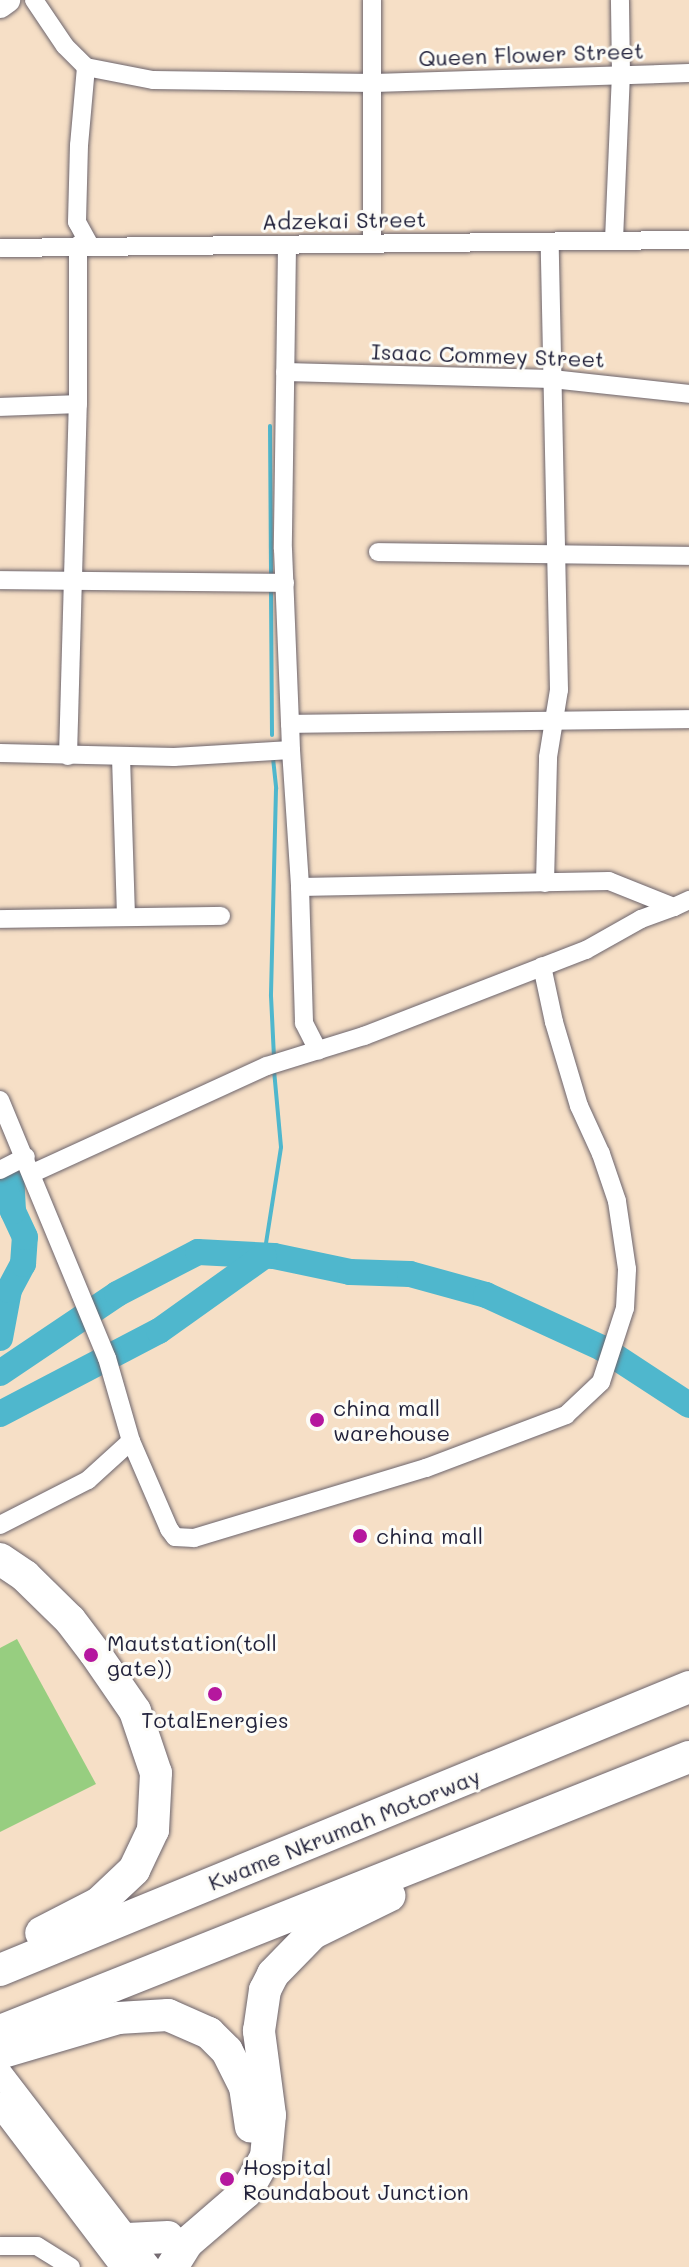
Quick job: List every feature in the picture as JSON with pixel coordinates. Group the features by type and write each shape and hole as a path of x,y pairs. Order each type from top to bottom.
{"highway":[{"path":"0,1559 25,1576 70,1620 135,1711 150,1746 156,1800 153,1830 140,1858 115,1889 77,1915 0,1951"},
{"name":"Kwame Nkrumah Motorway","path":"0,1970 689,1687"},
{"path":"0,2031 689,1757"},
{"path":"149,2267 187,2243 246,2192 266,2157 270,2115 259,2031 261,2009 273,1974 313,1933 413,1884 464,1844"},
{"path":"0,2053 92,2024 145,2015 168,2015 190,2022 209,2033 227,2051 245,2087 249,2103 251,2136 246,2163 230,2186 170,2252 125,2253"}],"main road":[{"path":"0,5 7,0"},
{"path":"0,2073 125,2253"},
{"path":"0,2105 125,2253 149,2267"}],"street":[{"path":"34,0 65,46 86,67 79,145 77,222 84,245 68,756"},
{"path":"372,0 372,243"},
{"path":"614,240 621,75 620,0"},
{"name":"Queen Flower Street","path":"86,67 121,76 195,83 374,83 689,73"},
{"name":"Adzekai Street","path":"0,248 689,240"},
{"path":"545,883 548,757 559,690 550,242"},
{"path":"287,246 284,648 300,887 304,1023 318,1051"},
{"name":"Isaac Commey Street","path":"285,372 552,379 689,394"},
{"path":"0,407 78,404"},
{"path":"378,552 689,556"},
{"path":"0,580 74,578 285,583"},
{"path":"290,724 689,719"},
{"path":"0,753 121,757 291,750"},
{"path":"121,757 126,916"},
{"path":"300,887 609,881 681,904"},
{"path":"0,1170 29,1165 274,1064 318,1051 586,950 641,919 681,904"},
{"path":"0,919 221,916"},
{"path":"0,1100 108,1362 131,1441 169,1529 175,1537 194,1538 426,1468 566,1415 601,1382 625,1308 627,1269 619,1214 601,1154 569,1075 542,966"},
{"path":"0,1525 88,1480 131,1441"},
{"path":"0,2246 37,2246 71,2267"}],"green space":[{"path":"17,1639 96,1784 0,1832 0,1648"}],"waterway":[{"path":"270,426 271,576"},
{"path":"271,591 272,735"},
{"path":"273,758 276,789 271,996 274,1057"},
{"path":"264,1256 281,1147 274,1070"},
{"path":"0,1338 9,1290 23,1264 25,1237 13,1211 11,1177"},
{"path":"0,1373 117,1294 198,1252 274,1256 350,1272 410,1274 486,1295 602,1348 689,1405"},
{"path":"0,1414 159,1331 264,1256"}],"place":[{"name":"china mall warehouse","path":"317,1420"},
{"name":"china mall","path":"360,1536"},
{"name":"Mautstation(toll gate))","path":"91,1655"},
{"name":"TotalEnergies","path":"215,1694"},
{"name":"Hospital Roundabout Junction","path":"227,2179"}]}
